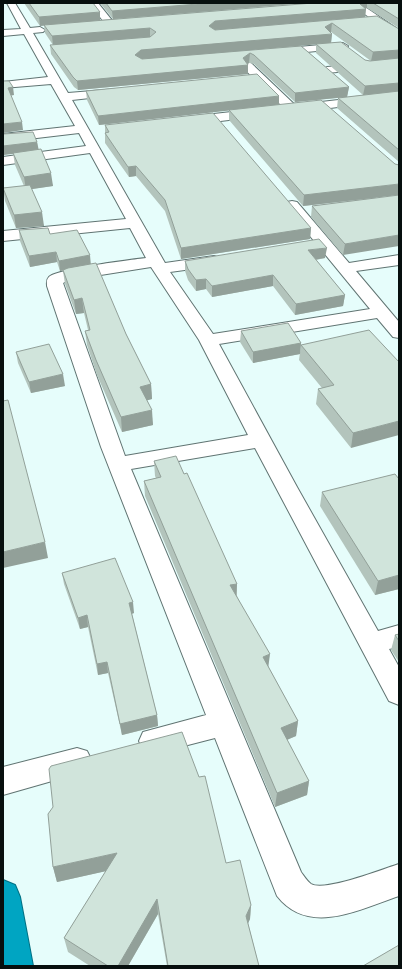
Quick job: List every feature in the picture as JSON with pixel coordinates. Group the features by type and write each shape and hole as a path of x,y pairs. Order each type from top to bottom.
{"highway":[{"path":"3,897 15,966"}],"street":[{"path":"11,3 28,31 42,50 55,80 65,97 89,130 94,149 157,266 208,340 399,693"},
{"path":"94,3 113,23 95,25"},
{"path":"350,4 356,3"},
{"path":"350,4 399,34"},
{"path":"363,21 378,20"},
{"path":"3,33 50,29"},
{"path":"321,65 371,66 342,46 333,37"},
{"path":"220,39 292,109"},
{"path":"266,53 342,46"},
{"path":"303,49 338,80"},
{"path":"221,57 251,54"},
{"path":"244,78 259,77"},
{"path":"3,85 55,80"},
{"path":"65,97 128,90"},
{"path":"350,90 361,101"},
{"path":"178,122 399,96"},
{"path":"324,105 336,115"},
{"path":"217,117 227,129"},
{"path":"3,138 89,130"},
{"path":"3,161 94,149"},
{"path":"283,195 398,331"},
{"path":"299,213 314,211"},
{"path":"3,236 135,223"},
{"path":"308,245 323,243"},
{"path":"230,258 65,276 56,280 55,282 111,447 289,884 297,895 310,901 323,903 399,880"},
{"path":"345,268 399,260"},
{"path":"208,340 382,312"},
{"path":"118,464 261,440"},
{"path":"372,644 399,636"},
{"path":"132,747 223,723"},
{"path":"3,781 102,755"}],"building":[{"path":"29,3 93,3 100,12 39,17"},
{"path":"106,3 210,3 112,11"},
{"path":"313,3 362,3 360,4 366,9 215,21 209,26 215,30 377,16 399,29 399,50 373,52 332,23 325,27 332,34 141,50 135,55 142,59 301,46 349,87 295,93 250,53 243,58 248,65 77,81 50,45 150,37 156,32 150,28 52,36 44,25"},
{"path":"373,3 399,3 399,19"},
{"path":"341,42 365,60 370,61 399,58 399,83 365,86 316,44"},
{"path":"257,74 279,96 98,116 86,91"},
{"path":"3,81 9,81 13,87 8,88 22,122 3,124"},
{"path":"399,91 399,150 338,98"},
{"path":"321,100 395,164 399,165 399,184 304,195 229,110"},
{"path":"213,113 311,228 181,248 165,200 136,166 128,167 105,133 109,132 105,125"},
{"path":"33,132 37,142 3,146 3,134"},
{"path":"41,149 51,173 24,177 13,153"},
{"path":"30,185 42,212 14,215 3,188"},
{"path":"399,195 399,235 345,244 312,206"},
{"path":"48,228 50,234 77,230 90,255 59,261 56,252 29,256 19,230"},
{"path":"319,239 327,248 308,250 345,295 296,304 273,275 212,286 206,279 196,280 188,269 185,261"},
{"path":"96,263 126,334 151,384 140,387 152,410 121,417 96,360 85,331 90,330 82,298 74,300 63,270"},
{"path":"288,323 301,343 253,352 241,331"},
{"path":"369,330 399,362 399,421 353,433 318,389 334,385 301,345"},
{"path":"49,344 63,374 29,382 16,352"},
{"path":"8,400 45,542 3,552 3,401"},
{"path":"176,456 184,474 187,473 237,584 230,585 270,654 263,657 298,721 281,728 309,781 277,793 144,481 161,477 154,461"},
{"path":"395,474 399,479 399,575 378,581 322,492"},
{"path":"115,558 133,602 129,603 157,715 120,724 107,662 97,664 87,615 78,618 62,573"},
{"path":"399,634 399,641 395,635"},
{"path":"182,732 199,777 205,776 226,863 240,860 251,905 246,916 259,966 168,966 157,899 118,966 108,966 64,938 117,853 53,867 48,814 53,807 49,769 51,766"},
{"path":"399,945 399,966 363,966"}]}
